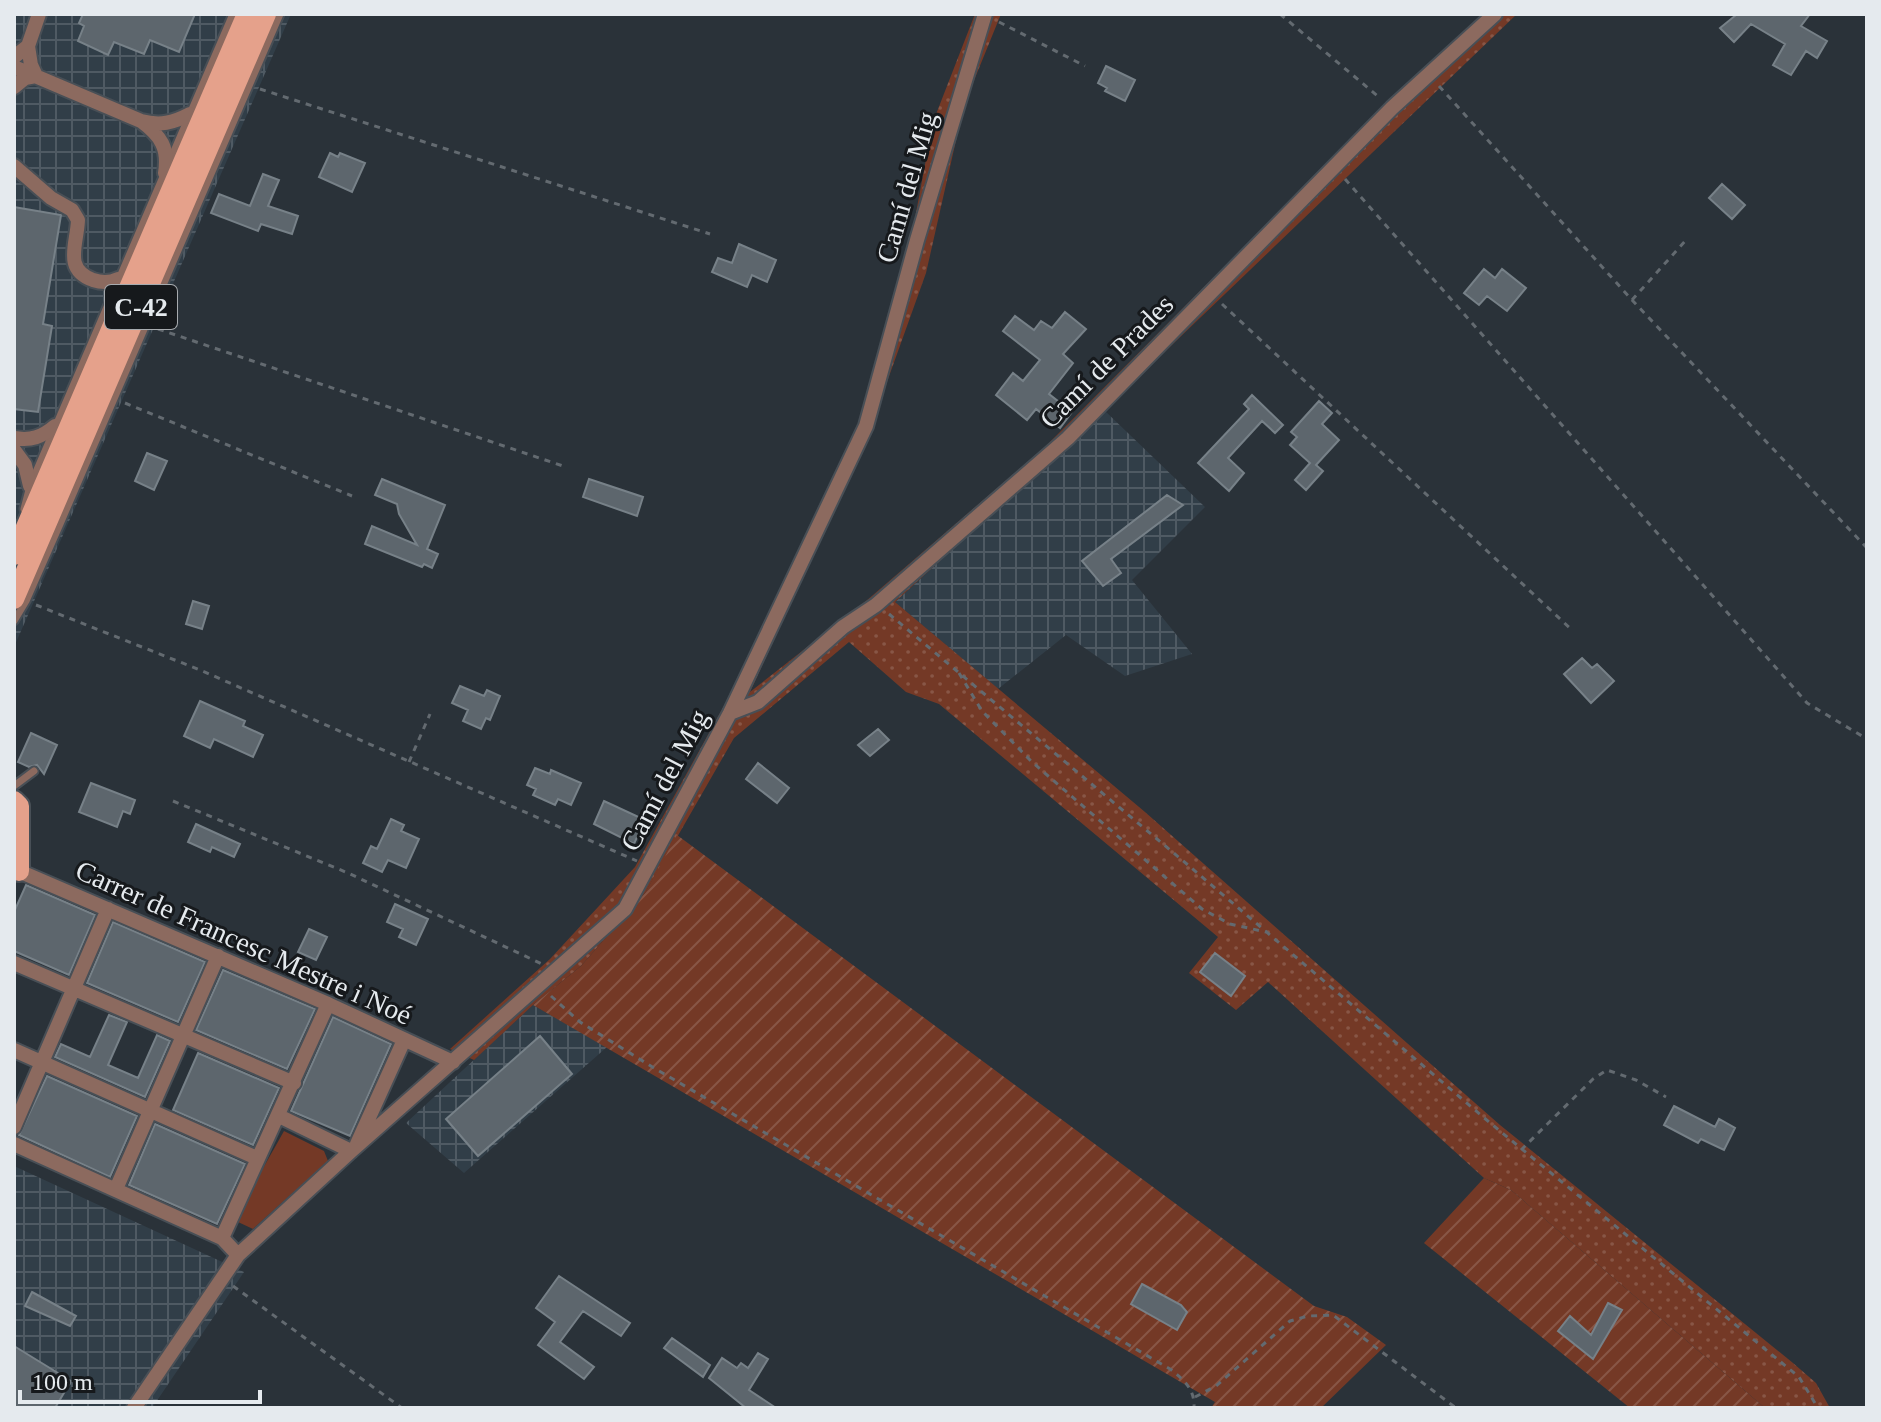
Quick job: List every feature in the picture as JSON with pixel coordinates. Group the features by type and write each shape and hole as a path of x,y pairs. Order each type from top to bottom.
{"main road":[{"name":"C-42","path":"14,554 247,14"},
{"name":"C-42","path":"20,600 266,14"},
{"path":"14,801 19,806 16,875"}],"street":[{"path":"36,76 28,46 39,14"},
{"name":"Camí del Mig","path":"134,1408 238,1255 625,909 730,713 866,426 917,240 985,14"},
{"name":"Camí de Prades","path":"730,713 758,702 843,627 876,605 1068,438 1392,108 1495,14"},
{"path":"14,57 28,46"},
{"path":"14,67 141,121 156,125 190,114"},
{"path":"14,87 25,78 36,76"},
{"path":"141,121 159,136 165,146 168,156 165,173"},
{"path":"14,166 51,198 72,210 78,220 72,259 74,268 98,282 118,279"},
{"path":"14,438 35,439 55,426"},
{"path":"14,450 25,465 30,486"},
{"name":"Carrer de Francesc Mestre i Noé","path":"16,875 108,909 218,956 453,1062"},
{"path":"14,1127 108,909"},
{"path":"116,1189 218,956"},
{"path":"14,963 294,1083"},
{"path":"222,1238 328,1004"},
{"path":"279,1116 353,1149 404,1040"},
{"path":"14,1050 257,1158"},
{"path":"14,1144 222,1238 238,1255"}],"lane":[{"path":"14,554 30,486 233,14"},
{"path":"14,621 20,600 114,399 280,14"},
{"path":"14,786 34,771"}],"path":[{"path":"985,14 1085,66"},
{"path":"1280,14 1392,108"},
{"path":"1429,75 1632,300 1867,548"},
{"path":"249,84 710,234"},
{"path":"1334,167 1807,703 1867,739"},
{"path":"1632,300 1687,239"},
{"path":"1211,293 1573,631"},
{"path":"147,324 563,466"},
{"path":"114,399 352,496"},
{"path":"20,600 200,670 647,866"},
{"path":"876,605 957,670 1521,1150 1799,1377 1818,1408"},
{"path":"957,670 982,711 1032,762 1202,909 1230,924 1267,932"},
{"path":"409,762 430,714"},
{"path":"173,801 348,873 556,971"},
{"path":"540,985 580,1022 654,1068 1170,1369 1185,1381 1195,1397 1194,1408"},
{"path":"1521,1150 1593,1079 1607,1070 1636,1080 1666,1097"},
{"path":"223,1275 231,1285 402,1408"},
{"path":"1195,1397 1216,1386 1290,1321 1308,1316 1333,1315 1456,1408"}],"shaded area":[{"path":"14,14 291,14 14,647"},
{"path":"975,14 1001,14 964,105 926,273 868,435 750,692 866,601 1045,447 1209,282 1485,14 1517,14 1104,410 895,602 1145,812 1500,1125 1793,1363 1816,1383 1830,1408 1765,1408 1511,1190 1484,1178 1268,982 1236,1010 1189,973 1218,937 939,704 906,692 849,642 734,738 645,893 581,966 474,1060 450,1049 550,959 635,867 735,686 859,423 912,234 933,122"},
{"path":"1104,410 1205,507 1132,580 1192,654 1125,676 1066,635 998,689 895,602"},
{"path":"677,835 1314,1306 1347,1317 1386,1345 1321,1408 1211,1408 1215,1402 533,1005 581,966 645,893"},
{"path":"533,1005 607,1047 464,1173 406,1123"},
{"path":"284,1131 324,1151 328,1161 253,1229 238,1222"},
{"path":"14,1166 244,1272 152,1408 14,1408"},
{"path":"1484,1178 1511,1190 1765,1408 1630,1408 1424,1243"}],"building":[{"path":"83,14 195,14 179,52 150,40 144,54 114,42 108,55 78,41 84,26 79,23"},
{"path":"1734,14 1810,14 1801,26 1827,41 1817,58 1806,51 1791,75 1773,65 1785,44 1751,24 1734,42 1720,28"},
{"path":"1106,66 1135,80 1125,101 1105,91 1107,88 1098,83"},
{"path":"330,153 338,157 340,153 365,163 352,192 319,177"},
{"path":"263,174 279,180 268,206 298,216 292,234 261,224 258,231 211,213 219,194 250,206"},
{"path":"1722,184 1745,205 1732,219 1709,198"},
{"path":"14,207 61,215 43,324 52,326 38,412 14,409"},
{"path":"739,244 776,260 767,282 752,275 747,287 712,272 718,258 732,263"},
{"path":"1484,269 1495,278 1502,269 1526,288 1507,311 1487,296 1479,305 1464,293"},
{"path":"1065,312 1086,329 1063,354 1073,363 1049,394 1072,412 1060,428 1036,409 1027,420 996,395 1013,373 1023,381 1040,360 1003,331 1015,316 1034,330 1041,321 1052,328"},
{"path":"1252,395 1283,425 1275,433 1262,421 1228,458 1244,473 1229,491 1198,463 1249,409 1244,404"},
{"path":"1319,401 1332,413 1322,424 1339,440 1316,465 1323,471 1306,490 1295,480 1310,463 1290,445 1297,437 1291,432"},
{"path":"147,453 167,461 154,490 135,481"},
{"path":"382,479 445,505 427,549 438,554 432,568 424,564 422,567 365,544 372,526 417,545 399,514 397,504 375,495"},
{"path":"589,479 643,497 637,516 583,497"},
{"path":"1167,495 1183,505 1111,559 1121,573 1103,586 1082,561"},
{"path":"193,601 209,606 202,629 186,624"},
{"path":"1582,658 1592,668 1597,664 1614,681 1591,703 1564,674"},
{"path":"460,686 484,696 487,690 500,696 490,720 486,718 481,729 463,721 468,710 452,703"},
{"path":"200,701 245,721 243,726 263,735 253,757 214,739 210,748 184,736"},
{"path":"878,729 889,740 870,756 858,745"},
{"path":"31,733 57,745 44,774 37,765 29,767 18,762"},
{"path":"758,763 789,788 777,803 746,779"},
{"path":"535,768 550,774 551,770 581,783 571,805 558,799 555,805 533,795 536,789 527,785"},
{"path":"91,783 135,800 130,814 123,811 117,827 79,812"},
{"path":"604,801 645,820 634,844 594,824"},
{"path":"391,819 404,825 401,831 419,839 406,868 388,860 382,872 363,863 371,846 377,849"},
{"path":"196,824 240,844 234,857 212,847 210,852 188,842"},
{"path":"26,885 95,915 69,975 14,951 14,912"},
{"path":"395,904 428,919 416,945 399,937 403,929 387,922"},
{"path":"113,922 205,962 178,1022 87,983"},
{"path":"309,929 327,937 316,960 298,952"},
{"path":"1215,953 1245,976 1231,996 1200,972"},
{"path":"223,970 315,1009 287,1069 196,1030"},
{"path":"109,1015 127,1022 108,1065 138,1078 157,1035 170,1041 145,1097 55,1057 61,1044 90,1057"},
{"path":"333,1017 391,1044 350,1136 291,1111"},
{"path":"540,1036 572,1074 478,1156 446,1119"},
{"path":"198,1053 279,1088 253,1145 173,1110"},
{"path":"47,1076 137,1116 110,1177 19,1135"},
{"path":"1674,1106 1715,1127 1719,1119 1735,1128 1724,1150 1701,1139 1698,1143 1664,1125"},
{"path":"155,1124 245,1164 217,1224 129,1185"},
{"path":"559,1276 630,1323 621,1336 583,1311 560,1342 594,1367 584,1379 538,1345 555,1322 536,1308"},
{"path":"1142,1284 1181,1305 1187,1312 1177,1330 1131,1304"},
{"path":"32,1292 76,1316 70,1326 25,1306"},
{"path":"1608,1303 1622,1310 1593,1359 1558,1331 1570,1316 1591,1335"},
{"path":"672,1338 710,1365 703,1377 664,1348"},
{"path":"14,1346 71,1381 55,1408 14,1408"},
{"path":"758,1353 768,1359 749,1390 776,1408 746,1408 709,1378 722,1358 737,1368 741,1363 748,1368"}]}
